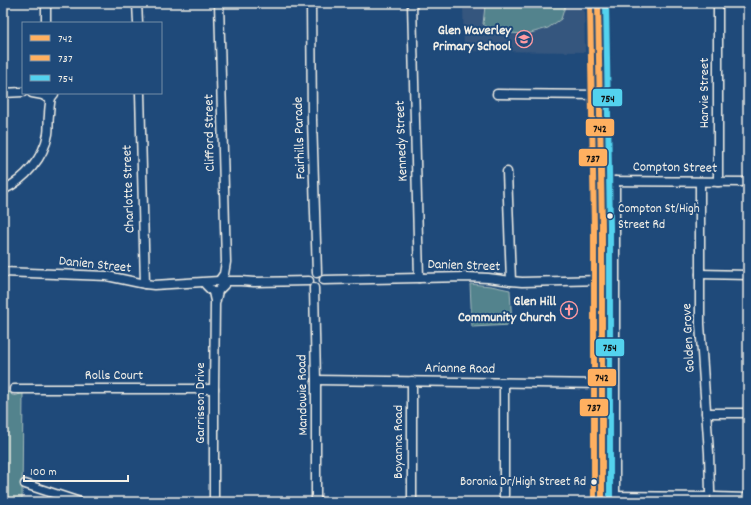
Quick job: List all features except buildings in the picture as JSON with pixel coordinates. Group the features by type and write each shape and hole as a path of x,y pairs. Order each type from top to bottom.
{"main road":[{"path":"598,3 603,280 602,499"}],"street":[{"path":"46,3 46,22"},
{"path":"138,3 138,22"},
{"name":"Clifford Street","path":"219,3 226,262 221,283"},
{"name":"Fairhills Parade","path":"311,3 312,120 317,273"},
{"name":"Kennedy Street","path":"412,3 419,278"},
{"name":"Harvie Street","path":"718,3 718,182"},
{"path":"3,93 22,92"},
{"name":"Charlotte Street","path":"140,94 145,284"},
{"path":"497,94 599,96"},
{"path":"3,190 25,175 42,151 48,133 50,95"},
{"path":"506,172 511,281"},
{"name":"Compton Street","path":"602,181 748,182"},
{"path":"615,181 615,499"},
{"name":"Golden Grove","path":"700,182 700,324 709,453 710,498"},
{"name":"Clifford Street","path":"226,262 229,275 234,281"},
{"name":"Danien Street","path":"3,272 107,276 154,285 206,285 234,281 309,281"},
{"path":"317,273 322,275 324,280 320,285 314,288 310,286 309,281 317,273"},
{"path":"700,274 748,275"},
{"name":"Danien Street","path":"324,280 419,278 488,278 511,281 603,280"},
{"name":"Danien Street","path":"184,284 197,282 246,284 254,282"},
{"name":"Garrisson Drive","path":"215,304 221,283"},
{"name":"Garrisson Drive","path":"206,285 213,292 215,304 214,502"},
{"name":"Mandowie Road","path":"314,288 316,502"},
{"name":"Arianne Road","path":"316,380 602,384"},
{"name":"Boyanna Road","path":"412,381 412,502"},
{"path":"504,383 504,502"},
{"name":"Rolls Court","path":"14,389 214,389"},
{"path":"706,413 748,413"},
{"path":"25,484 80,502"},
{"path":"602,499 748,498"}],"shaded area":[{"name":"Glen Waverley Primary School","path":"463,3 584,3 585,52 464,51"}],"green space":[{"path":"484,3 566,3 561,19 548,28 527,34 492,31 483,24"},
{"path":"470,284 510,290 512,325 472,327"},
{"path":"3,392 9,392 14,395 23,393 22,502 3,502"}],"transit line":[{"name":"737","path":"590,3 594,227 594,502"},
{"name":"742","path":"598,3 602,227 602,502"},
{"name":"754","path":"606,3 610,227 610,502"}],"place":[{"name":"Glen Waverley Primary School","path":"524,39"},
{"name":"Compton St/High Street Rd","path":"610,216"},
{"name":"Glen Hill Community Church","path":"569,310"},
{"name":"Boronia Dr/High Street Rd","path":"594,482"}]}
